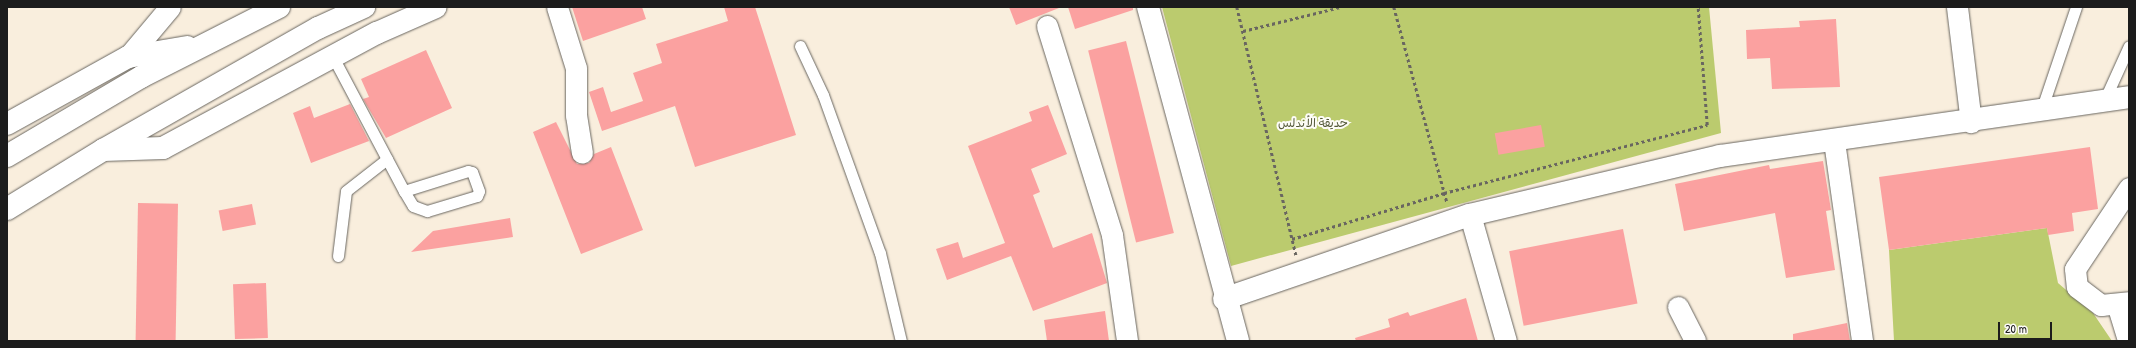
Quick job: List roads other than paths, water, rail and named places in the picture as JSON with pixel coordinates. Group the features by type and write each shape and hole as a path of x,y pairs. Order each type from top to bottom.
{"street":[{"path":"128,57 170,7"},
{"path":"7,156 141,77 214,43 279,7"},
{"path":"7,209 103,150 318,28 364,7"},
{"path":"103,150 163,148 333,57 436,7"},
{"path":"557,7 576,68 576,116 582,153"},
{"path":"1148,7 1234,340"},
{"path":"1957,7 1971,122"},
{"path":"1047,26 1112,235 1127,341"},
{"path":"7,124 128,57 214,43"},
{"path":"1224,299 1461,217 1720,156 1971,122 2129,97"},
{"path":"1834,141 1862,341"},
{"path":"2128,341 2123,303 2101,305 2077,287 2075,269 2129,188"},
{"path":"1461,217 1506,341"},
{"path":"1678,307 1695,341"}],"lane":[{"path":"2040,111 2076,7"},
{"path":"800,46 823,95 880,253 900,341"},
{"path":"2104,101 2129,46"},
{"path":"333,57 404,192 419,211 427,211 477,196 479,192 472,172 468,171 404,192"},
{"path":"338,256 346,191 388,159"}],"park label":[{"name":"حديقة الأندلس","path":"1313,123"}]}
